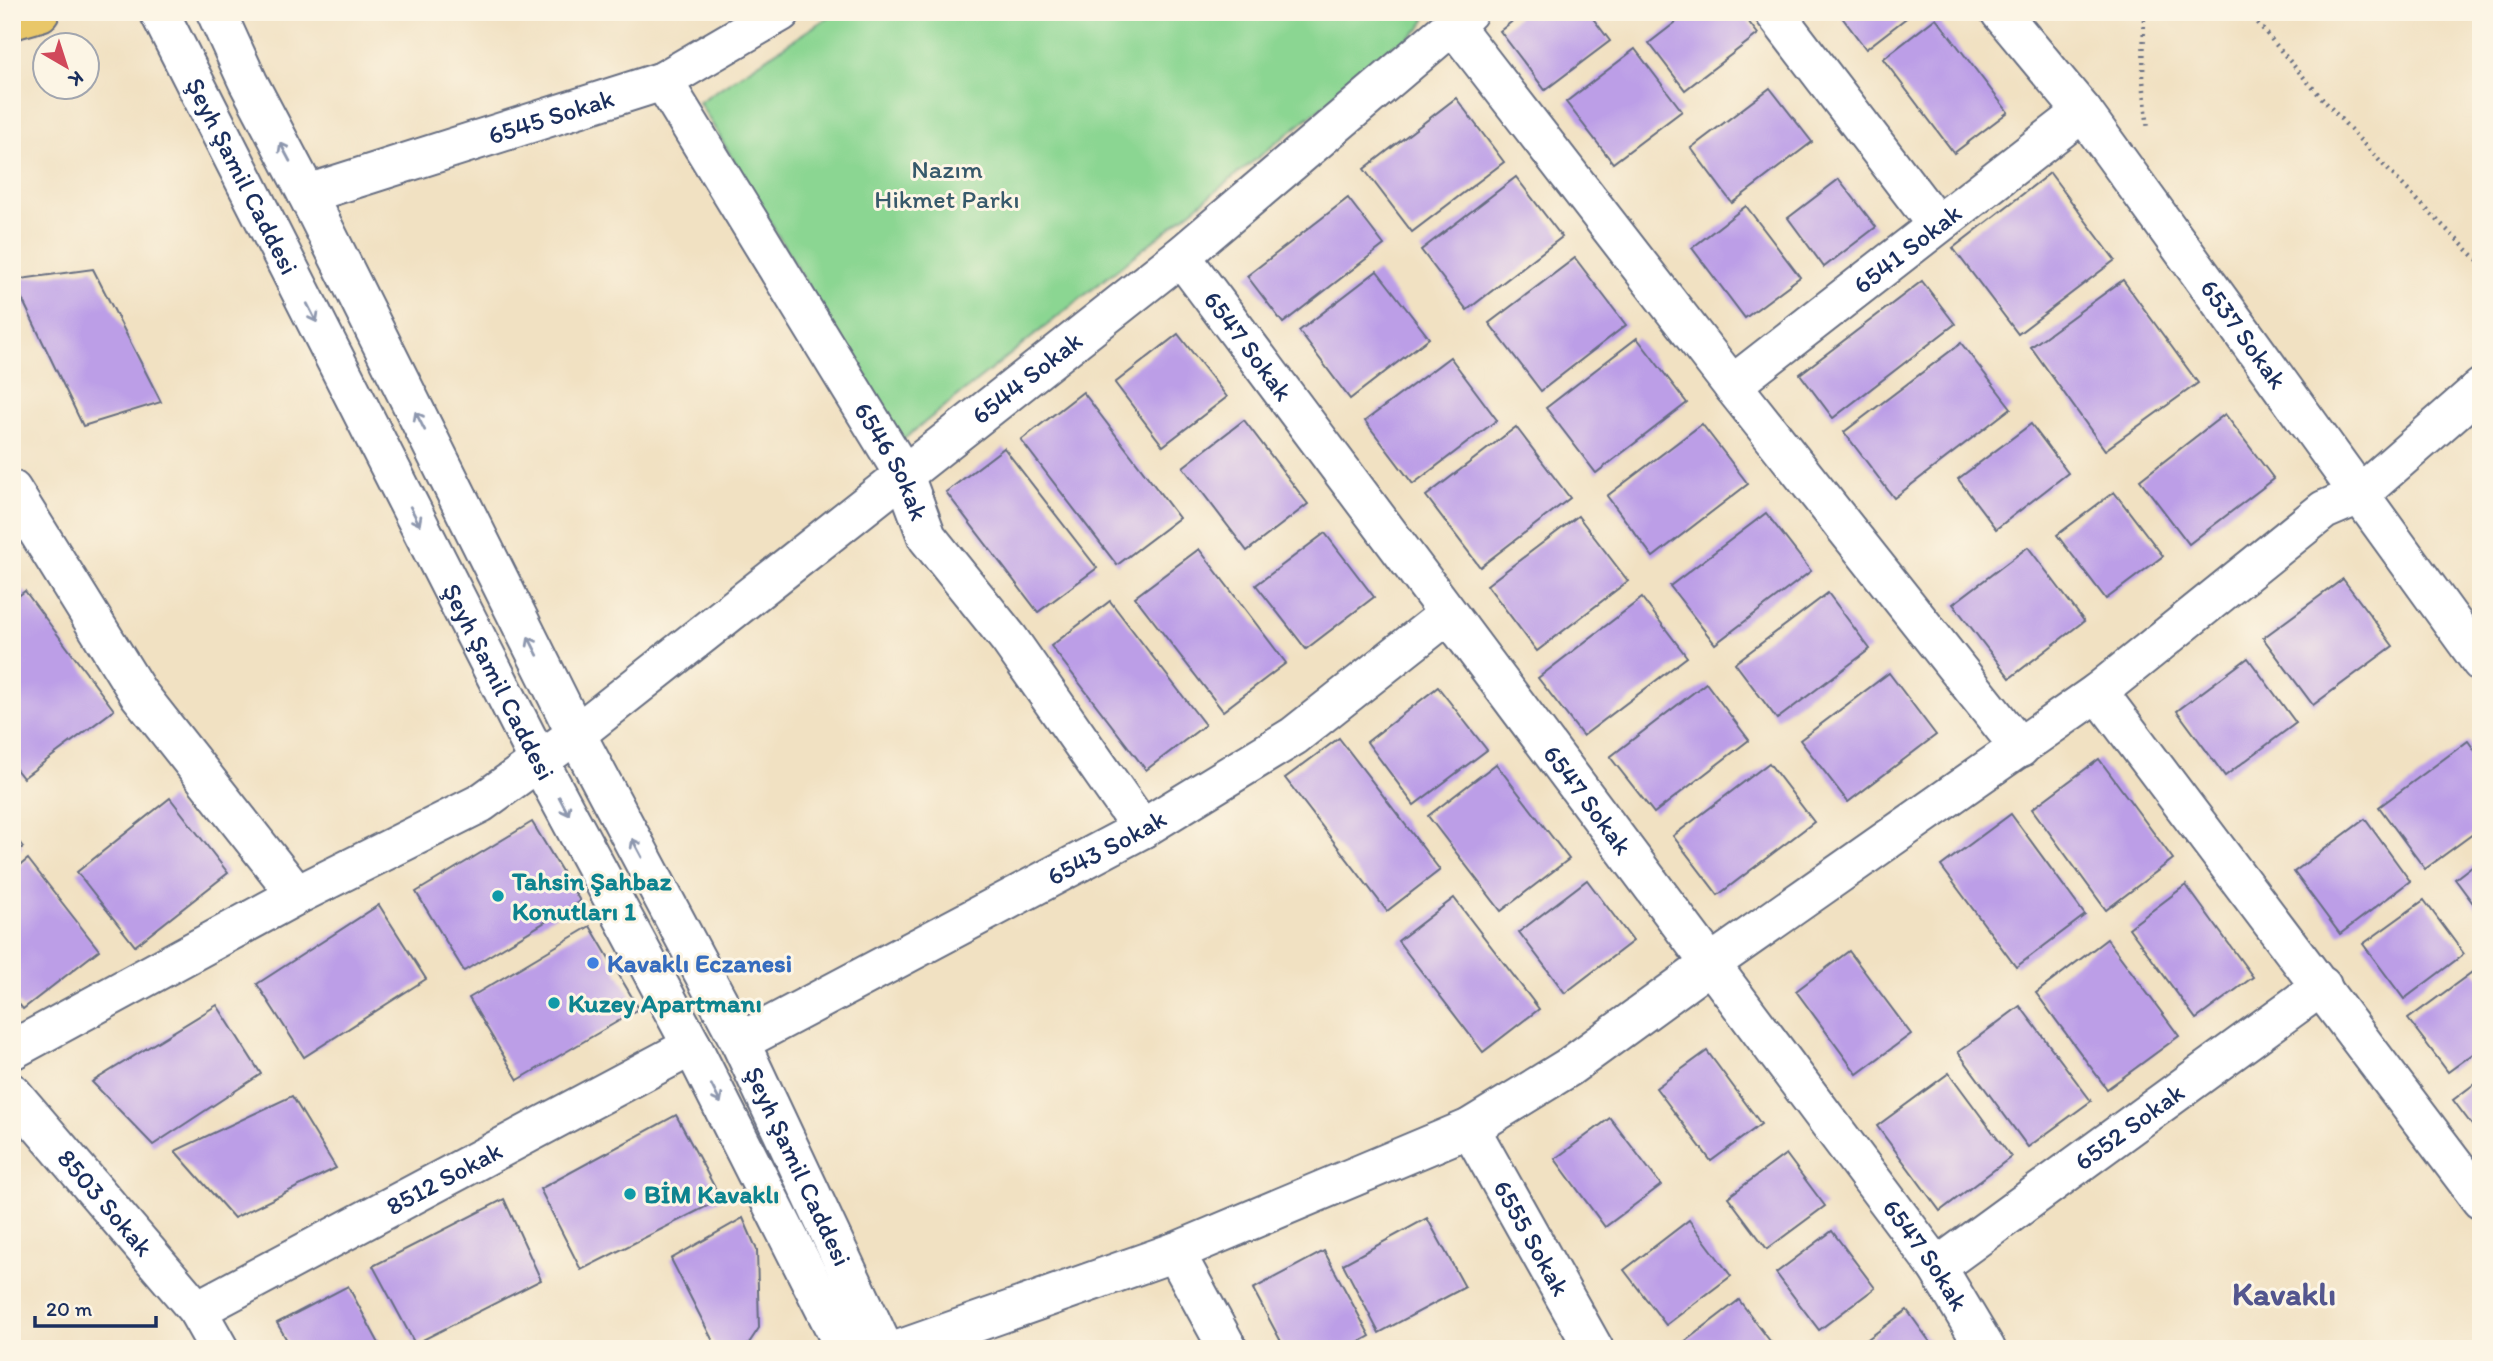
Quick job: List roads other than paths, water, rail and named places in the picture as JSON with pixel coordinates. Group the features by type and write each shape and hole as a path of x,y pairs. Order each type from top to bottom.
{"main road":[{"path":"12,20 40,12"}],"street":[{"name":"Şeyh Şamil Caddesi","path":"159,12 540,761 692,1046 845,1349"},
{"name":"Şeyh Şamil Caddesi","path":"216,12 248,82 307,194 576,734 740,1042 884,1349"},
{"name":"6545 Sokak","path":"307,194 663,81 781,12"},
{"path":"1774,12 1936,224"},
{"name":"6537 Sokak","path":"2000,12 2083,112 2481,662"},
{"name":"6544 Sokak","path":"12,1050 297,895 481,803 576,734 1181,256 1461,19"},
{"path":"1461,19 1732,385 2020,747"},
{"name":"6546 Sokak","path":"663,81 904,475 927,537 1009,639 1142,829"},
{"name":"6541 Sokak","path":"1732,385 2083,112"},
{"name":"6547 Sokak","path":"1181,256 1937,1267 1986,1349"},
{"path":"901,1349 1175,1252 1470,1128 1569,1067 1709,965 2098,692 2324,510 2359,495 2481,388"},
{"path":"12,490 138,693 297,895"},
{"name":"6543 Sokak","path":"740,1042 1142,829 1294,736 1447,615"},
{"path":"2098,692 2481,1200"},
{"name":"6552 Sokak","path":"1937,1267 2322,986"},
{"name":"8512 Sokak","path":"197,1310 692,1046"},
{"name":"8503 Sokak","path":"12,1093 197,1310 219,1349"},
{"name":"6555 Sokak","path":"1470,1128 1594,1349"},
{"path":"1175,1252 1228,1349"}],"place":[{"name":"Tahsin Şahbaz Konutları 1","path":"498,896"},
{"name":"Kavaklı Eczanesi","path":"593,963"},
{"name":"Kuzey Apartmanı","path":"554,1003"},
{"name":"BİM Kavaklı","path":"630,1194"}],"district":[{"name":"Kavaklı","path":"2284,1293"}],"park label":[{"name":"Nazım Hikmet Parkı","path":"947,184"}]}
